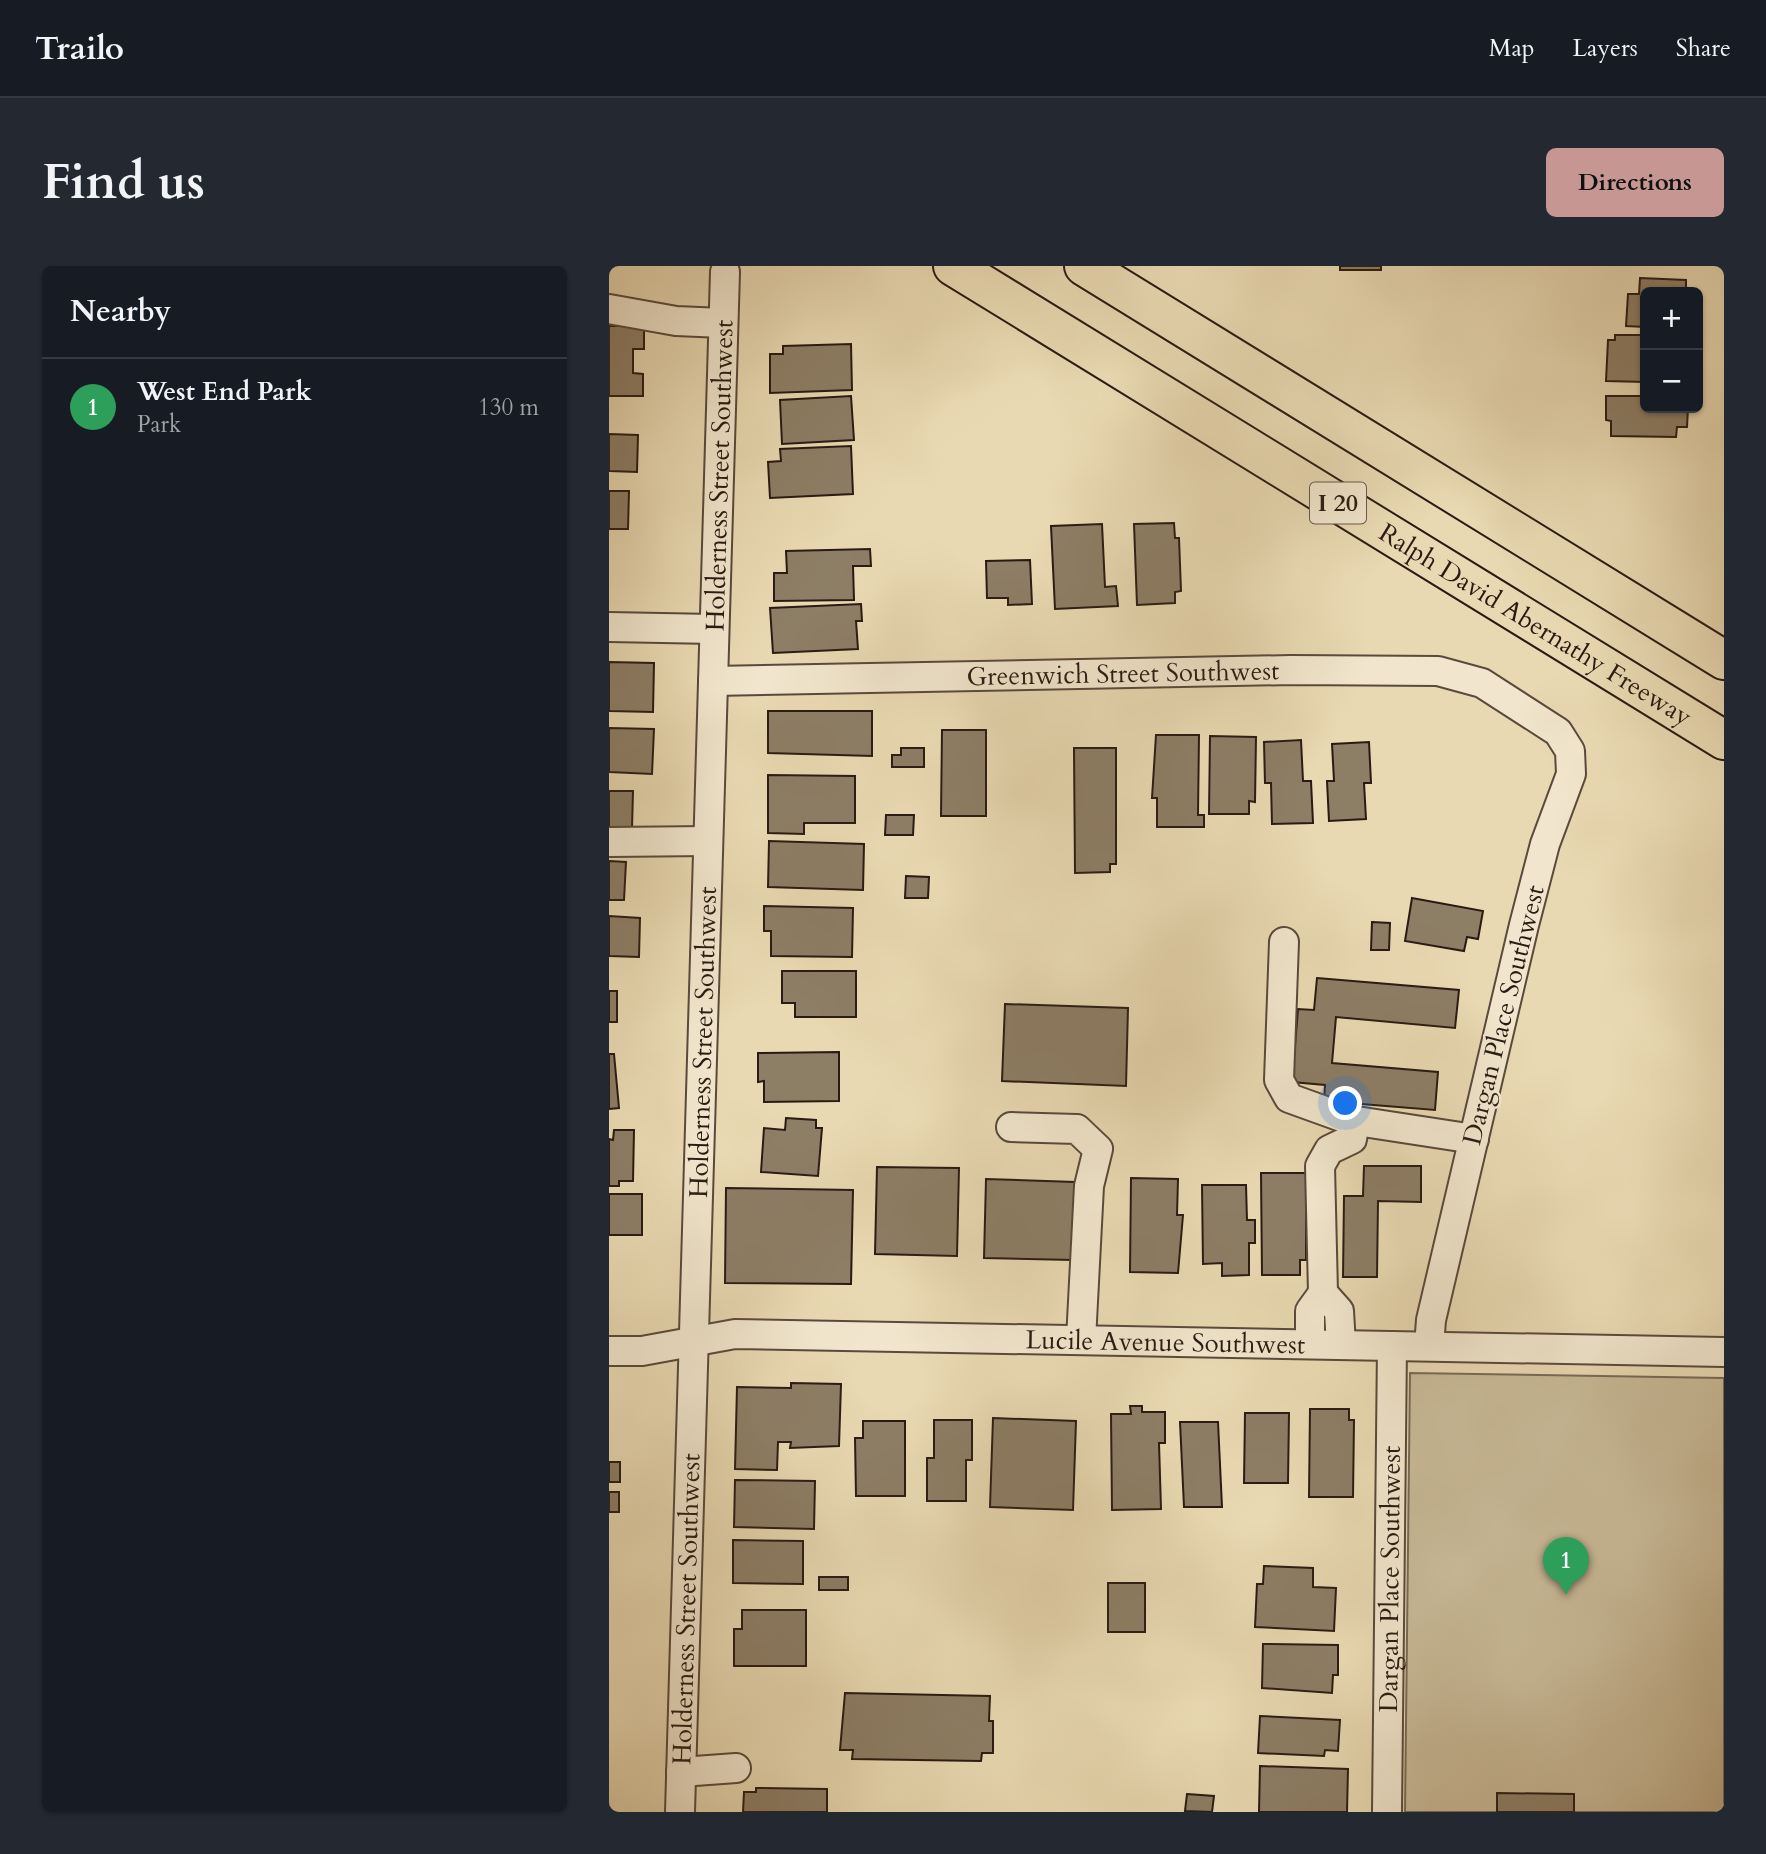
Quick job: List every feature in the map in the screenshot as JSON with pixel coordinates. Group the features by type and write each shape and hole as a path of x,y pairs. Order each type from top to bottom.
{"highway":[{"name":"Ralph David Abernathy Freeway","path":"953,266 1724,740"},
{"name":"I 20","path":"1084,266 1724,660"}],"street":[{"name":"Holderness Street Southwest","path":"680,1812 725,272"},
{"path":"609,309 676,321 723,323"},
{"path":"609,627 715,629"},
{"name":"Greenwich Street Southwest","path":"713,681 1277,670 1438,671 1482,682 1522,709"},
{"name":"Dargan Place Southwest","path":"1429,1346 1431,1320 1545,844 1571,774 1570,751 1558,732 1522,709"},
{"path":"609,842 708,841"},
{"path":"1284,942 1279,1080 1289,1098 1355,1121 1474,1139"},
{"path":"1310,1344 1310,1311 1323,1293 1320,1166 1329,1150 1352,1139 1355,1121"},
{"path":"1011,1126 1077,1129 1098,1149 1089,1186 1081,1340"},
{"path":"1323,1293 1339,1311 1341,1345"},
{"name":"Lucile Avenue Southwest","path":"609,1351 642,1351 735,1334 1724,1352"},
{"name":"Dargan Place Southwest","path":"1387,1812 1392,1346"},
{"path":"681,1772 736,1768"}],"shaded area":[{"path":"1410,1373 1724,1378 1724,1812 1405,1812"}],"building":[{"path":"1340,266 1381,266 1381,270 1340,270"},
{"path":"1640,278 1686,280 1686,287 1640,287 1640,327 1626,326 1628,294 1639,294"},
{"path":"609,326 644,326 644,349 633,349 633,373 643,374 643,396 609,396"},
{"path":"1615,335 1640,335 1640,382 1606,381 1608,340 1615,340"},
{"path":"851,344 852,390 770,393 770,354 783,354 783,346"},
{"path":"851,396 854,440 782,444 780,400"},
{"path":"1606,396 1640,396 1640,413 1688,413 1687,427 1677,427 1676,437 1611,436 1611,421 1606,420"},
{"path":"609,434 638,435 637,472 609,471"},
{"path":"851,446 853,494 770,498 768,462 781,461 780,449"},
{"path":"609,491 629,491 628,529 609,529"},
{"path":"1174,523 1175,538 1179,538 1181,591 1175,592 1175,603 1137,605 1134,524"},
{"path":"1102,524 1105,587 1116,586 1118,606 1055,609 1051,526"},
{"path":"870,549 871,566 853,566 854,600 774,601 774,573 787,573 786,551"},
{"path":"1030,560 1032,604 1008,605 1008,598 987,598 986,561"},
{"path":"861,604 862,621 856,621 858,649 773,653 770,608"},
{"path":"609,662 654,663 653,712 609,711"},
{"path":"768,711 872,711 872,756 768,753"},
{"path":"609,728 654,729 652,774 609,772"},
{"path":"942,730 986,730 986,816 941,816"},
{"path":"1156,735 1199,735 1198,815 1204,815 1204,827 1157,827 1157,798 1152,798"},
{"path":"1210,736 1256,737 1255,802 1249,801 1249,814 1209,814"},
{"path":"1301,740 1303,781 1311,781 1313,823 1272,824 1271,783 1265,783 1264,742"},
{"path":"1369,742 1371,783 1364,783 1366,819 1329,821 1327,781 1334,781 1332,744"},
{"path":"901,748 924,748 924,767 892,767 892,755 901,755"},
{"path":"1074,748 1116,748 1116,864 1110,864 1110,872 1075,873"},
{"path":"768,775 855,776 855,823 804,823 804,834 768,833"},
{"path":"609,791 633,791 632,829 609,828"},
{"path":"886,815 914,815 913,835 885,835"},
{"path":"769,841 864,844 863,890 768,887"},
{"path":"609,861 626,862 624,900 609,900"},
{"path":"906,876 929,877 928,898 905,898"},
{"path":"1412,898 1483,911 1478,939 1467,937 1464,951 1405,941"},
{"path":"764,906 853,908 852,957 771,956 771,931 764,931"},
{"path":"609,916 640,918 639,957 609,956"},
{"path":"1372,922 1390,923 1389,950 1371,950"},
{"path":"782,971 856,971 856,1017 795,1017 795,1003 782,1003"},
{"path":"1317,978 1459,990 1455,1028 1336,1017 1332,1063 1438,1072 1435,1110 1324,1101 1325,1085 1292,1082 1298,1009 1314,1010"},
{"path":"609,991 617,991 617,1022 609,1022"},
{"path":"1005,1004 1128,1008 1126,1086 1002,1081"},
{"path":"839,1052 839,1101 764,1102 764,1081 758,1082 758,1053"},
{"path":"609,1054 614,1054 619,1108 609,1109"},
{"path":"786,1118 816,1120 816,1128 822,1128 818,1176 761,1172 764,1128 785,1130"},
{"path":"614,1130 634,1130 633,1181 619,1181 619,1186 609,1186 609,1139 613,1140"},
{"path":"1364,1166 1421,1166 1421,1202 1378,1201 1377,1277 1343,1277 1344,1196 1363,1196"},
{"path":"877,1167 959,1168 957,1256 875,1254"},
{"path":"1261,1173 1306,1173 1306,1260 1300,1260 1300,1275 1262,1275"},
{"path":"1131,1178 1178,1179 1177,1215 1183,1215 1178,1273 1130,1272"},
{"path":"986,1179 1075,1182 1073,1260 984,1258"},
{"path":"1202,1185 1246,1185 1247,1220 1255,1220 1255,1243 1249,1243 1249,1275 1222,1276 1222,1263 1203,1264"},
{"path":"726,1188 853,1190 851,1284 725,1283"},
{"path":"609,1194 642,1194 642,1235 609,1235"},
{"path":"791,1383 841,1384 839,1446 790,1448 791,1442 778,1442 777,1470 735,1469 737,1387 791,1388"},
{"path":"1130,1406 1142,1406 1142,1412 1165,1412 1165,1443 1159,1443 1161,1509 1112,1510 1111,1414 1131,1414"},
{"path":"1310,1409 1349,1409 1349,1420 1354,1420 1353,1497 1309,1497"},
{"path":"1245,1413 1289,1413 1288,1483 1244,1483"},
{"path":"993,1418 1076,1421 1073,1510 990,1507"},
{"path":"934,1420 972,1420 972,1460 966,1460 966,1501 927,1501 927,1458 934,1458"},
{"path":"863,1421 905,1421 905,1496 856,1496 855,1438 863,1438"},
{"path":"1180,1422 1218,1422 1222,1507 1184,1507"},
{"path":"609,1462 620,1462 620,1482 609,1482"},
{"path":"735,1480 815,1481 814,1529 734,1527"},
{"path":"609,1492 619,1492 619,1512 609,1512"},
{"path":"733,1540 803,1541 803,1584 733,1583"},
{"path":"1264,1566 1313,1568 1313,1587 1336,1588 1334,1631 1255,1627 1257,1584 1263,1584"},
{"path":"819,1577 848,1577 848,1590 819,1590"},
{"path":"1108,1583 1145,1583 1145,1632 1108,1632"},
{"path":"742,1610 806,1610 806,1666 734,1666 734,1629 742,1629"},
{"path":"1263,1644 1338,1645 1338,1675 1333,1675 1332,1693 1262,1688"},
{"path":"845,1693 990,1696 989,1721 993,1721 993,1753 982,1753 981,1761 852,1759 853,1750 840,1750"},
{"path":"1260,1716 1340,1720 1338,1751 1325,1750 1324,1756 1258,1753"},
{"path":"1260,1766 1348,1769 1347,1812 1259,1812"},
{"path":"756,1788 827,1789 827,1812 743,1812 744,1792 756,1792"},
{"path":"1497,1793 1574,1794 1574,1812 1497,1812"},
{"path":"1187,1794 1214,1796 1212,1812 1185,1811"}],"place":[{"name":"West End Park","path":"1566,1595"}]}
